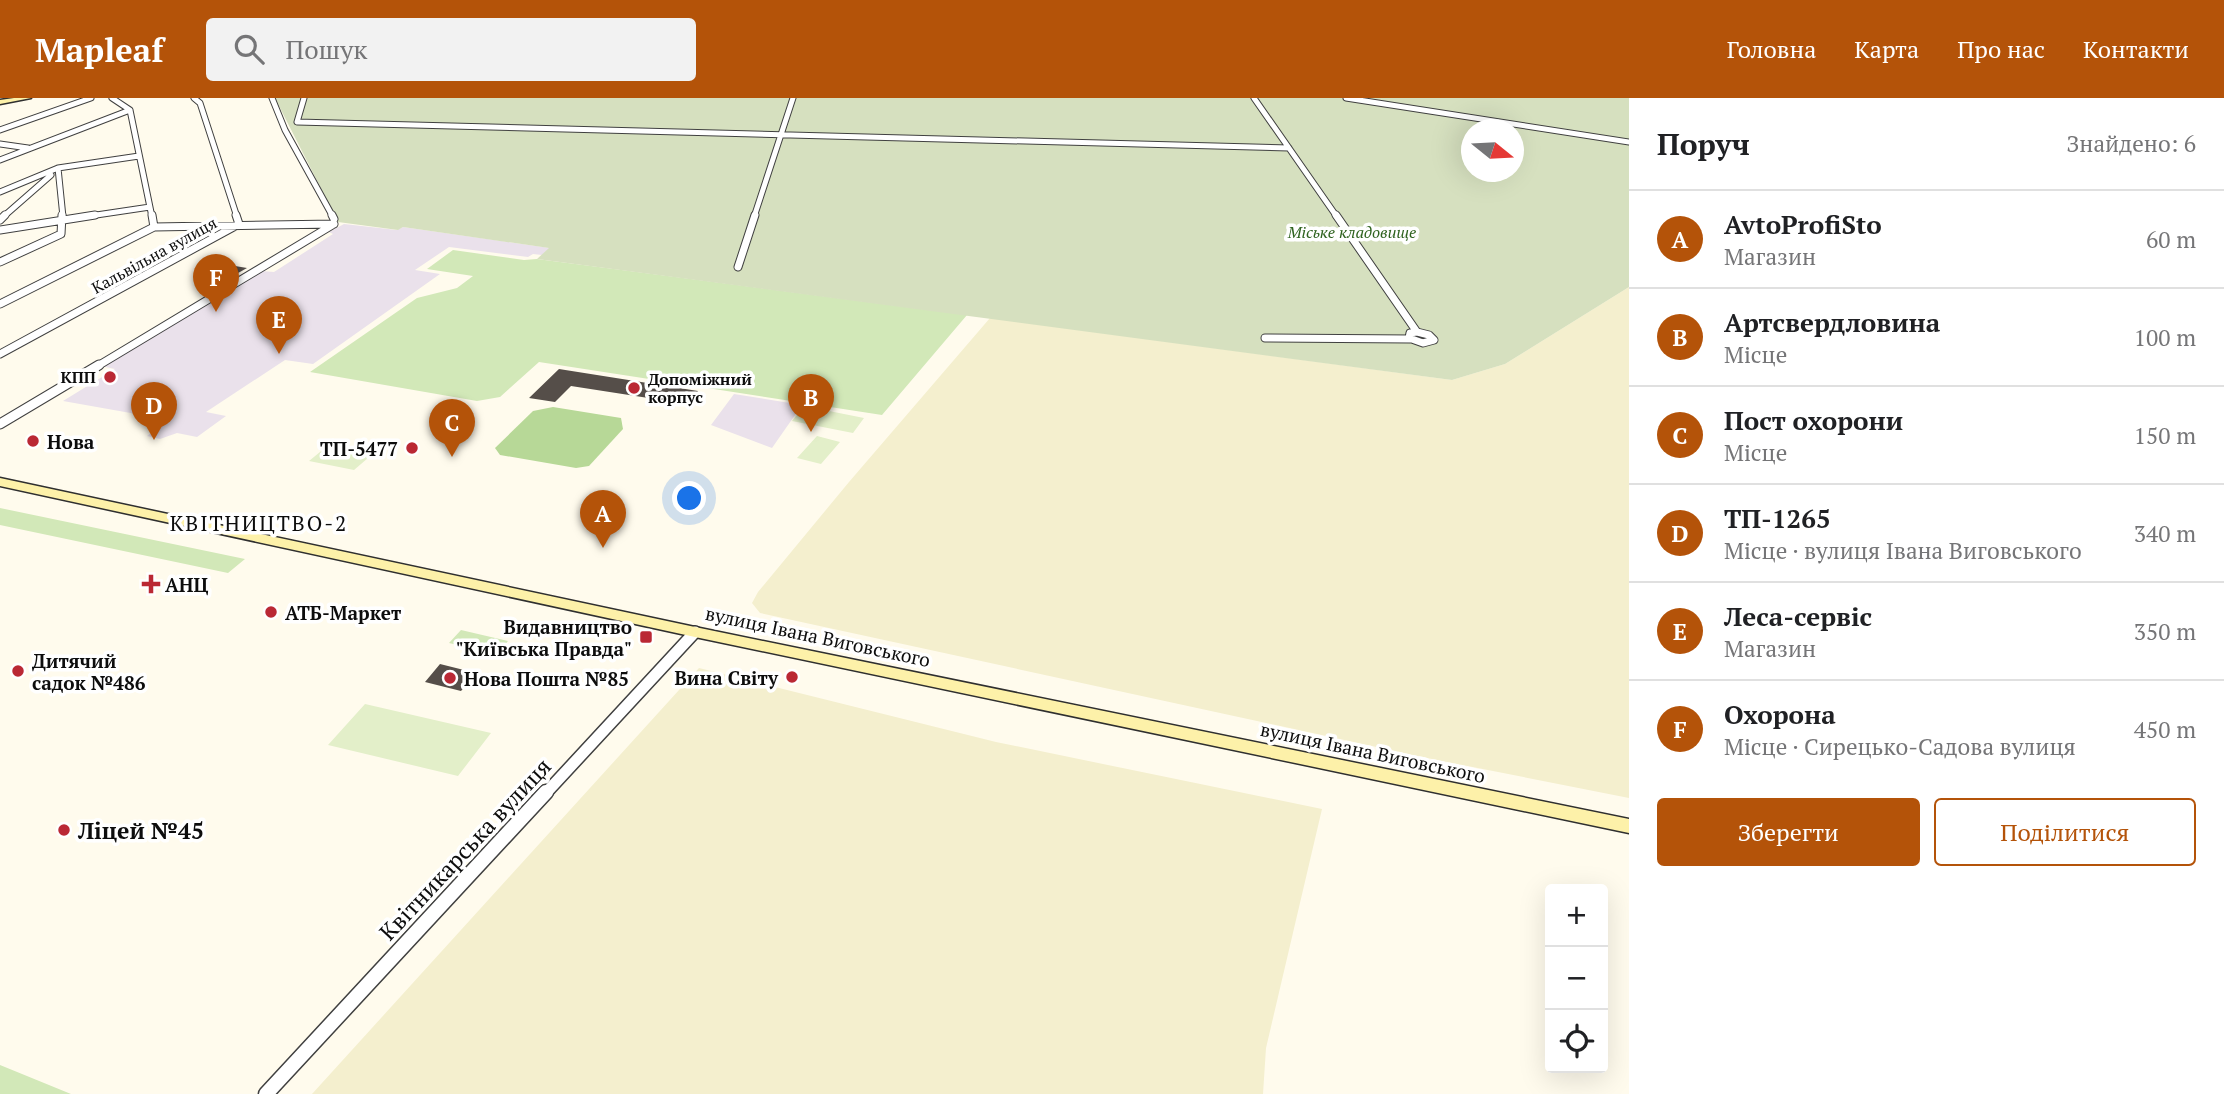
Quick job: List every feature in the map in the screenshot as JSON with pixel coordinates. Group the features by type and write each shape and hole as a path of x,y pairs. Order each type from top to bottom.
{"main road":[{"path":"0,102 28,98"},
{"name":"вулиця Івана Виговського","path":"0,482 695,632 1629,826"}],"street":[{"path":"0,131 91,98"},
{"path":"112,98 130,110 153,227"},
{"name":"Кальвільна вулиця","path":"0,354 239,224 200,103 194,98"},
{"path":"272,98 285,131 334,222"},
{"path":"304,98 297,122 1289,149"},
{"path":"738,267 793,98"},
{"path":"1254,98 1414,336 1265,338"},
{"path":"1346,98 1629,142"},
{"path":"0,160 130,110"},
{"path":"0,144 31,148"},
{"path":"0,192 58,168 139,156"},
{"path":"0,220 58,168"},
{"path":"0,262 61,234 63,221 58,168"},
{"path":"0,230 150,207"},
{"path":"0,304 153,227 334,222"},
{"path":"0,424 334,222"},
{"name":"Квітникарська вулиця","path":"266,1094 695,632"}],"shaded area":[{"path":"344,224 397,230 403,227 550,248 542,255 533,254 528,257 449,247 415,270 440,274 313,364 285,360 206,412 226,416 197,437 177,433 160,439 147,436 170,420 63,401 115,369 101,366 261,271 274,272"},
{"path":"1629,287 1629,798 1427,758 760,613 752,603 758,592 849,482 990,318 1452,380 1505,364"},
{"path":"734,394 802,405 772,448 711,425"},
{"path":"699,668 996,742 1322,809 1266,1048 1263,1094 312,1094"}],"green space":[{"name":"Міське кладовище","path":"275,98 1629,98 1629,287 1505,364 1452,380 537,259 549,248 403,227 398,230 338,222"},
{"path":"453,250 967,315 882,415 539,362 500,397 477,401 310,372 417,298 457,288 473,276 427,269"},
{"path":"804,406 864,418 853,433 792,421"},
{"path":"553,407 621,418 623,429 589,466 576,468 500,455 495,448 533,411"},
{"path":"817,436 840,442 821,464 797,458"},
{"path":"331,443 375,452 354,470 309,461"},
{"path":"0,508 245,559 228,573 0,525"},
{"path":"461,630 508,641 497,654 449,643"},
{"path":"365,704 491,733 458,776 328,745"},
{"path":"0,1065 71,1094 0,1094"}],"building":[{"path":"223,264 247,268 231,277 207,274"},
{"name":"Допоміжний корпус","path":"559,369 698,391 687,404 571,386 555,402 529,398"},
{"name":"Нова Пошта №85","path":"440,664 476,673 461,691 425,682"}],"place":[{"name":"Охорона","path":"216,312"},
{"name":"Леса-сервіс","path":"279,354"},
{"name":"КПП","path":"110,377"},
{"name":"Допоміжний корпус","path":"634,388"},
{"name":"Артсвердловина","path":"811,432"},
{"name":"ТП-1265","path":"154,440"},
{"name":"Нова","path":"33,441"},
{"name":"ТП-5477","path":"412,448"},
{"name":"Пост охорони","path":"452,457"},
{"name":"AvtoProfiSto","path":"603,548"},
{"name":"АНЦ","path":"151,584"},
{"name":"АТБ-Маркет","path":"271,612"},
{"name":"Видавництво \"Київська Правда\"","path":"646,637"},
{"name":"Дитячий садок №486","path":"18,671"},
{"name":"Вина Світу","path":"792,677"},
{"name":"Нова Пошта №85","path":"450,678"},
{"name":"Ліцей №45","path":"64,830"}],"district":[{"name":"КВІТНИЦТВО-2","path":"259,523"}]}
